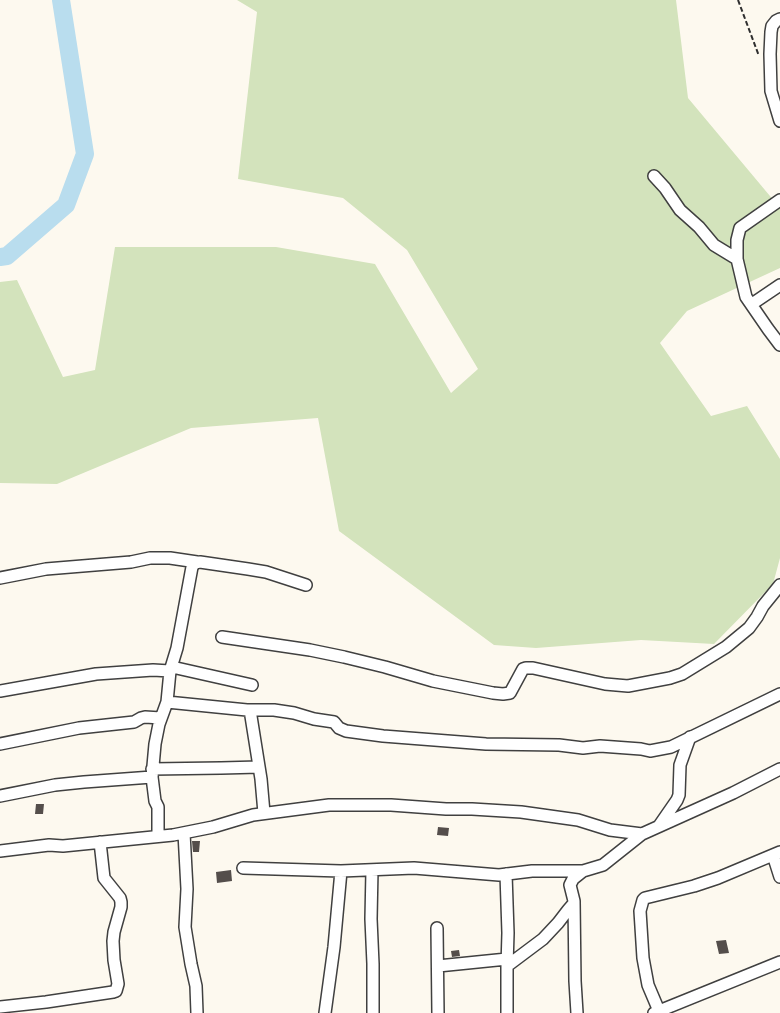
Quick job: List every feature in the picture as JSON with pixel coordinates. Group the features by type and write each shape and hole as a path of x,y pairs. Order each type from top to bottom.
{"street":[{"path":"780,19 776,20 772,26 770,54 771,91 780,121"},
{"path":"654,176 680,210 714,245 737,260"},
{"path":"780,200 740,228 737,240 737,260 745,292 780,345"},
{"path":"752,304 780,285"},
{"path":"0,578 46,569 131,562 150,558 170,558 266,572 306,585"},
{"path":"158,836 158,807 154,801 152,773 155,744 167,702 171,669 177,648 192,567 197,562"},
{"path":"222,636 344,657 433,681 492,693 510,693 523,669 526,668 605,684 628,686 682,674 726,647 749,628 763,606 780,585"},
{"path":"0,691 96,674 171,669 252,685"},
{"path":"167,702 294,713 334,722 341,729 352,732 383,736 486,744 560,745 583,748 600,746 650,751 670,746 780,694"},
{"path":"250,710 261,779 264,814"},
{"path":"0,744 79,728 134,722 145,717 161,718"},
{"path":"659,826 679,795 680,765 690,737"},
{"path":"0,796 55,785 152,773 259,767"},
{"path":"243,868 341,871 414,868 499,875 532,871 583,871 603,865 642,834 733,793 780,769"},
{"path":"0,853 49,845 63,846 184,833 214,827 253,815 329,805 391,804 446,809 521,812 578,820 610,830 642,834"},
{"path":"184,833 187,898 185,927 196,986 197,1013"},
{"path":"0,1007 47,1008 113,992 118,988 113,941 121,902 104,878 100,842"},
{"path":"780,877 777,853 710,881 645,898 640,911 643,958 648,985 657,1012 780,962"},
{"path":"372,870 372,1013"},
{"path":"325,1013 334,947 341,871"},
{"path":"578,1013 575,981 574,903 571,882 572,879 583,871"},
{"path":"506,874 508,933 507,1013"},
{"path":"438,966 507,962 543,939 558,924 574,903"},
{"path":"437,928 438,1013"}],"path":[{"path":"738,0 761,62"}],"green space":[{"path":"237,0 676,0 688,98 780,208 780,268 687,311 660,343 711,416 747,406 780,459 780,558 773,584 714,644 641,640 536,648 494,645 339,531 318,418 191,428 57,484 0,483 0,282 17,280 63,377 95,370 115,247 276,247 375,264 451,393 478,369 407,250 343,198 238,179 257,12"}],"building":[{"path":"36,804 44,804 43,814 35,814"},
{"path":"438,827 449,828 448,836 437,835"},
{"path":"192,841 200,841 199,852 193,852"},
{"path":"231,870 232,881 217,883 216,872"},
{"path":"726,940 729,953 719,954 716,941"},
{"path":"459,950 460,956 452,957 451,951"}],"waterway":[{"path":"0,257 7,256 66,205 85,154 61,0"}]}
